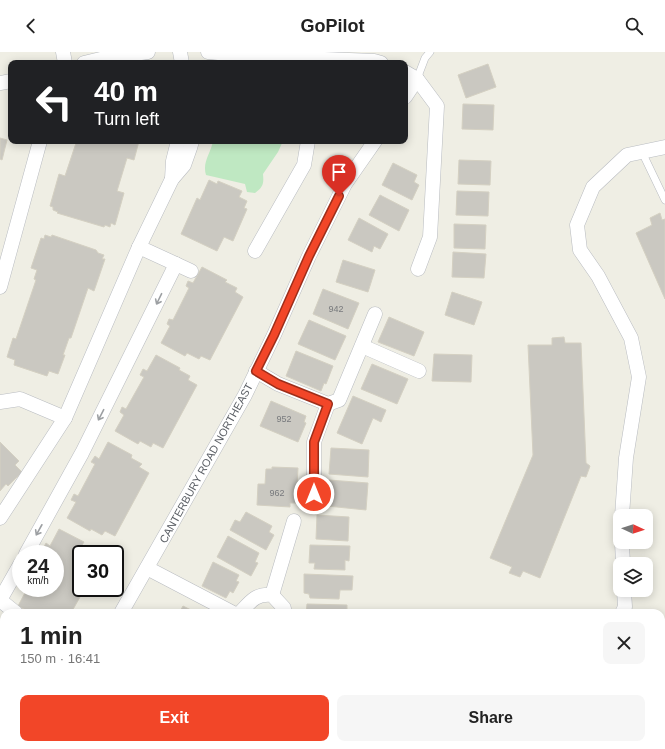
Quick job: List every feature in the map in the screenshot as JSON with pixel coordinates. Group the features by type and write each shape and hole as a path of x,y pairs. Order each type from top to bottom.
{"street":[{"path":"97,60 142,52"},
{"path":"208,52 356,60"},
{"path":"408,74 417,79 437,106 430,237 418,269"},
{"path":"408,92 417,79"},
{"path":"0,287 39,144"},
{"path":"0,518 64,418 139,247 172,179 184,165 184,144"},
{"path":"255,251 304,165 308,144"},
{"name":"CANTERBURY ROAD NORTHEAST","path":"123,609 245,395 274,335 309,256 345,184 373,144"},
{"path":"622,509 626,458 639,376 631,338 598,276 580,250 577,225 593,187 627,155 665,147"},
{"path":"139,247 191,271"},
{"path":"31,545 82,453 176,264"},
{"path":"256,371 278,384 328,404 339,400 376,314"},
{"path":"362,346 418,371"},
{"path":"0,402 20,399 64,418"},
{"path":"314,494 314,442 328,404"},
{"path":"272,595 294,521"},
{"path":"147,568 224,609"},
{"path":"11,609 0,600 12,579"},
{"path":"244,609 254,598 264,594 272,595 284,609"},
{"path":"624,597 624,609"}],"lane":[{"path":"417,79 425,58 430,52"},
{"path":"642,152 665,200"}],"green space":[{"path":"282,144 263,174 263,183 260,189 255,193 247,192 245,184 206,175 205,166 212,145"}],"building":[{"path":"488,64 496,87 466,98 458,75"},
{"path":"463,104 494,105 493,130 462,129"},
{"path":"0,138 7,140 2,160 0,159"},
{"path":"76,144 138,144 134,160 127,158 117,191 124,193 115,225 111,223 110,227 105,225 104,227 57,213 58,212 53,210 53,207 50,206 59,174 65,176"},
{"path":"459,160 491,161 490,185 458,184"},
{"path":"393,163 417,175 414,182 419,185 412,200 382,185"},
{"path":"209,180 217,184 218,181 242,191 239,197 247,201 244,208 247,209 233,241 224,237 217,251 181,234 197,198 200,200"},
{"path":"457,191 489,192 488,216 456,215"},
{"path":"380,195 409,210 399,231 369,215"},
{"path":"660,213 662,220 665,219 665,299 636,233 652,225 650,218"},
{"path":"359,218 388,234 380,249 374,246 372,252 348,240"},
{"path":"454,224 486,225 485,249 454,248"},
{"path":"45,235 51,237 52,235 96,250 98,253 104,255 102,259 105,259 94,291 88,288 71,338 69,338 63,355 65,355 58,374 49,371 47,376 14,365 15,360 7,357 13,338 16,339 36,280 34,279 37,270 31,268 41,238 44,239"},
{"path":"453,252 486,254 484,278 452,277"},
{"path":"343,260 375,270 368,292 336,282"},
{"path":"202,267 227,280 225,282 237,288 235,292 243,297 210,360 201,356 199,359 187,353 185,356 161,343 170,326 167,324 169,319 173,320 189,288 186,286 188,281 193,283"},
{"path":"323,289 359,303 348,329 313,314"},
{"path":"452,292 482,302 474,325 445,315"},
{"path":"389,317 424,332 414,356 378,342"},
{"path":"309,320 346,336 335,360 298,344"},
{"path":"564,337 565,343 581,343 586,463 590,466 586,477 581,476 540,578 523,571 520,577 509,573 512,567 490,558 533,455 528,345 552,345 552,338"},
{"path":"296,351 333,366 326,384 324,383 321,391 286,376"},
{"path":"434,354 472,355 471,382 432,381"},
{"path":"156,355 180,368 179,370 190,376 188,380 197,385 163,448 153,443 151,447 140,441 138,444 115,431 124,415 120,412 122,407 126,409 144,377 140,375 143,369 147,371"},
{"path":"372,364 408,379 397,404 361,389"},
{"path":"353,396 386,410 381,422 373,418 362,444 337,433"},
{"path":"271,401 306,416 304,422 306,423 298,442 260,426"},
{"path":"0,442 19,461 15,465 22,472 8,486 6,484 0,491"},
{"path":"108,442 132,455 131,458 142,464 139,467 149,473 115,536 105,531 102,535 91,529 90,531 67,518 76,502 71,500 74,494 78,496 95,464 91,462 95,456 99,459"},
{"path":"331,448 369,450 368,477 329,474"},
{"path":"272,467 298,468 296,503 290,503 290,507 257,505 258,484 265,484 266,469 272,469"},
{"path":"329,480 368,483 366,510 327,506"},
{"path":"246,512 272,526 269,532 274,535 266,550 230,530 235,520 240,522"},
{"path":"317,515 349,517 348,541 316,539"},
{"path":"59,529 84,542 82,545 72,545 72,597 80,597 73,609 24,609 18,606 23,597 64,597 64,545 51,545"},
{"path":"228,536 259,553 255,562 258,563 251,576 217,557"},
{"path":"310,545 350,546 349,561 345,560 345,570 314,569 315,563 309,563"},
{"path":"213,562 239,575 236,581 239,582 233,593 230,591 226,598 202,586"},
{"path":"304,574 353,576 352,590 340,590 339,599 310,598 309,594 304,593"},
{"path":"307,604 347,605 347,609 306,609"},
{"path":"183,606 189,609 181,609"}],"route":[{"path":"314,494 314,442 328,404 278,384 256,371 274,335 309,256 339,196"}]}
